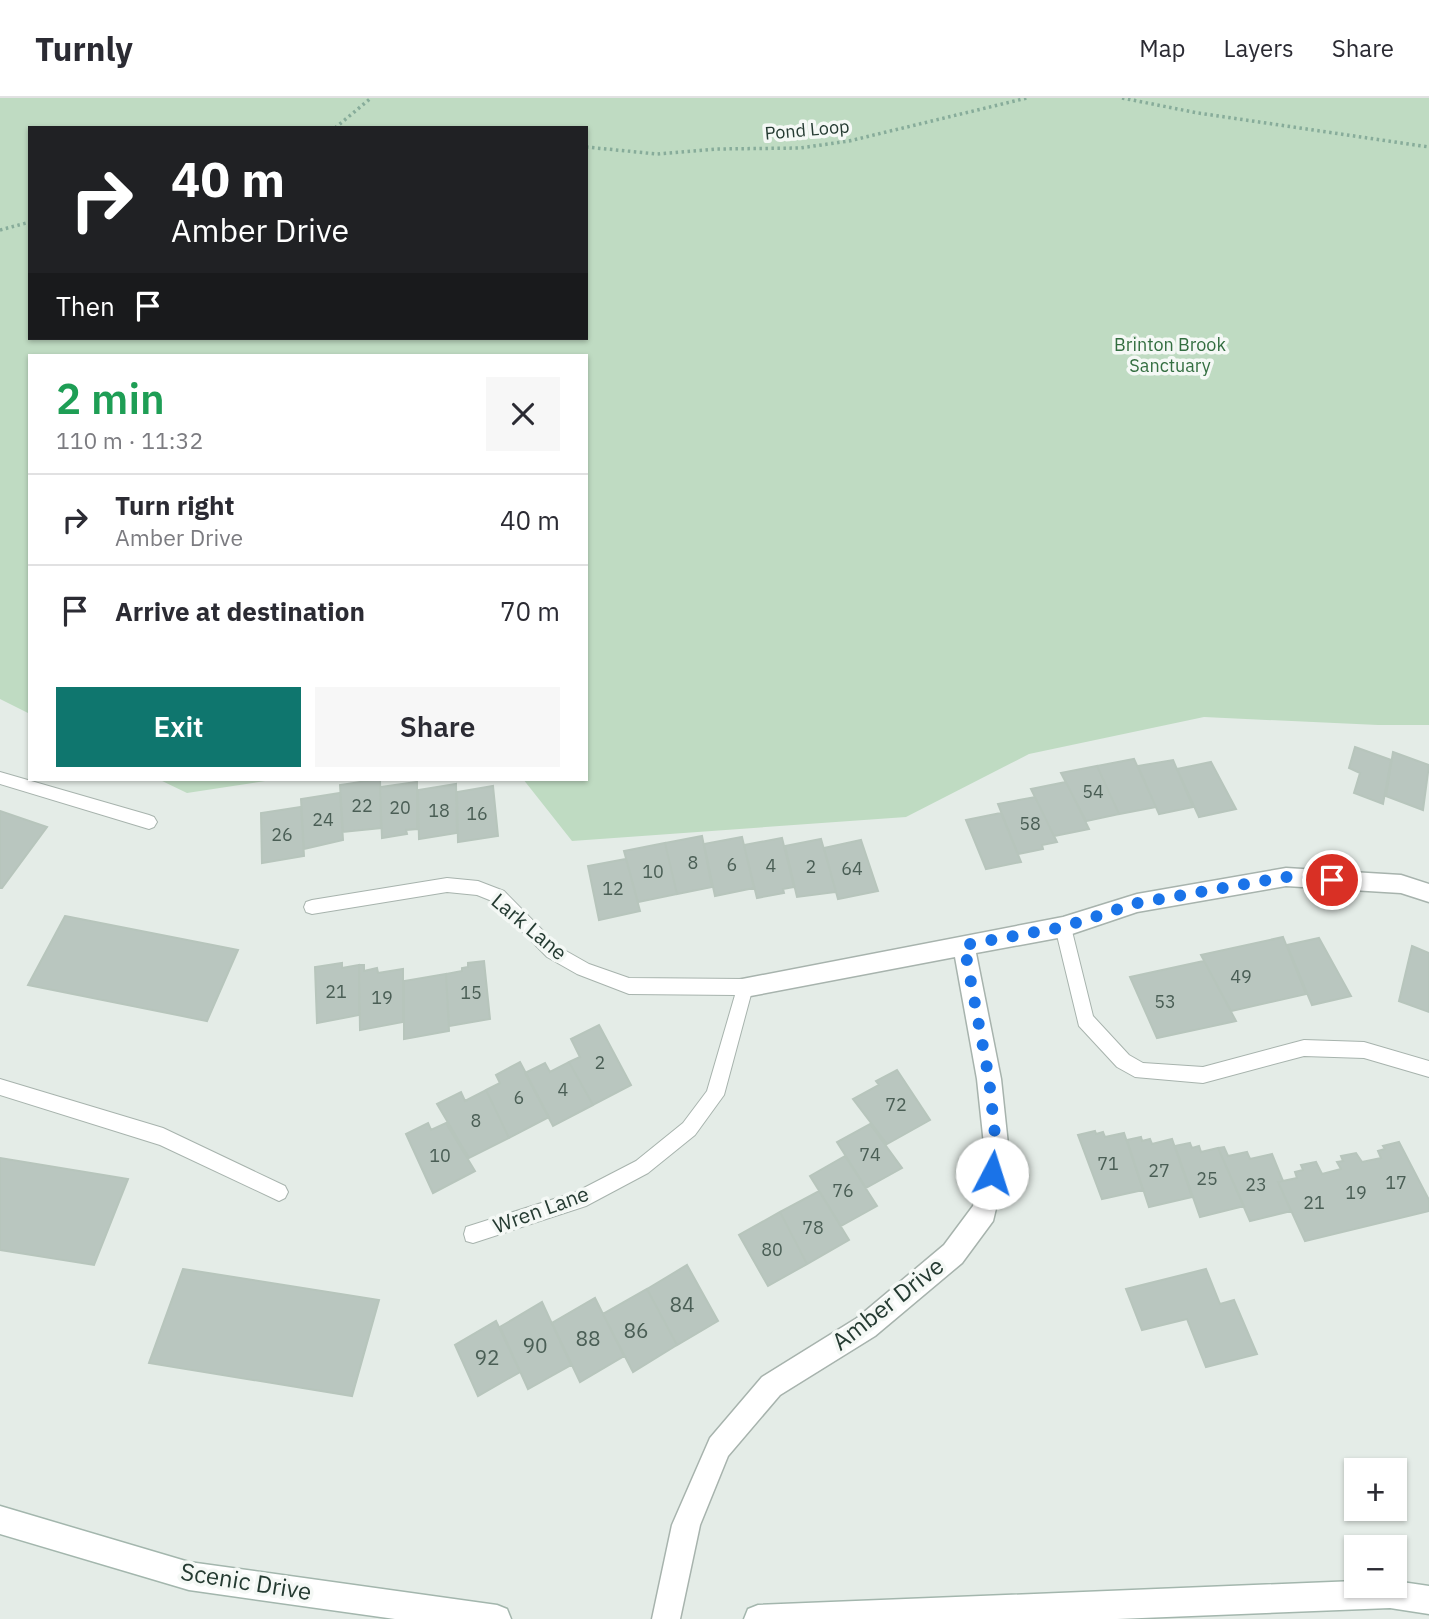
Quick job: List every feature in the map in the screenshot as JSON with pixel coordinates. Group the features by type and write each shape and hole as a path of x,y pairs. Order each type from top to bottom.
{"street":[{"path":"745,987 1063,927 1137,903 1286,877 1401,884 1429,893"},
{"name":"Amber Drive","path":"666,1619 686,1525 719,1447 771,1386 866,1327 953,1254 984,1212 997,1154 989,1079 964,945"},
{"name":"Scenic Drive","path":"0,1520 189,1576 497,1619"},
{"path":"758,1619 1188,1611 1390,1594 1429,1600"}],"lane":[{"path":"0,778 149,822"},
{"name":"Lark Lane","path":"312,907 447,885 478,888 498,896 553,953 629,986 745,987"},
{"path":"1063,927 1085,1020 1122,1061 1141,1071 1203,1075 1304,1048 1364,1050 1429,1069"},
{"name":"Wren Lane","path":"473,1234 580,1200 642,1167 688,1129 715,1096 745,987"},
{"path":"0,1087 163,1137 279,1192"}],"path":[{"path":"337,126 371,98"},
{"name":"Pond Loop","path":"588,147 657,154 717,149 800,148 849,141 1027,98"},
{"path":"1122,98 1249,120 1369,135 1429,147"},
{"path":"0,230 28,223"}],"green space":[{"name":"Brinton Brook Sanctuary","path":"0,98 1429,98 1429,725 1204,717 1029,754 906,817 572,841 525,781 588,781 588,354 28,354 28,713 0,699"},
{"path":"162,781 265,781 187,793"}],"building":[{"path":"1355,747 1391,760 1383,804 1354,793 1360,773 1349,768"},
{"path":"1393,752 1429,765 1423,810 1386,796"},
{"path":"1134,759 1156,807 1119,814 1097,766"},
{"path":"1173,760 1193,807 1159,814 1138,766"},
{"path":"1211,762 1236,809 1199,817 1177,769"},
{"path":"1097,766 1119,814 1086,821 1061,773"},
{"path":"380,781 381,828 343,832 340,785"},
{"path":"417,782 417,829 406,830 407,834 382,838 380,787"},
{"path":"1066,782 1089,829 1054,836 1031,789"},
{"path":"456,784 457,833 419,839 418,790"},
{"path":"493,786 498,836 458,842 457,792"},
{"path":"340,793 343,840 304,849 301,799"},
{"path":"1035,797 1057,842 1042,845 1043,849 1018,854 998,804"},
{"path":"301,807 304,856 262,863 261,813"},
{"path":"0,811 47,827 2,888 0,888"},
{"path":"1001,813 1021,862 986,869 966,820"},
{"path":"702,836 712,887 677,894 665,843"},
{"path":"742,837 754,888 715,896 704,844"},
{"path":"782,838 794,887 783,889 784,893 757,898 744,845"},
{"path":"821,839 836,892 797,897 785,846"},
{"path":"861,840 878,891 838,899 824,848"},
{"path":"665,843 677,894 638,902 624,851"},
{"path":"626,859 640,911 599,920 588,866"},
{"path":"65,916 238,950 207,1021 28,985"},
{"path":"1283,937 1306,994 1231,1011 1201,955"},
{"path":"1319,938 1351,996 1312,1005 1287,945"},
{"path":"1412,946 1429,953 1429,1012 1399,1001"},
{"path":"484,961 490,1019 449,1026 446,974 462,971 462,968 468,967 468,963"},
{"path":"1204,961 1236,1021 1157,1038 1130,977"},
{"path":"342,963 342,968 359,965 359,1015 317,1023 315,967"},
{"path":"359,965 364,965 364,971 377,968 378,973 403,969 403,1022 360,1030"},
{"path":"446,974 449,1031 404,1039 404,981"},
{"path":"599,1025 631,1085 593,1105 569,1062 580,1057 571,1039"},
{"path":"520,1062 549,1117 509,1138 486,1090 500,1083 496,1075"},
{"path":"569,1062 593,1105 553,1126 525,1073 545,1063 550,1072"},
{"path":"897,1070 930,1120 887,1144 853,1099 879,1085 876,1081"},
{"path":"486,1090 509,1138 469,1158 437,1104 461,1092 465,1101"},
{"path":"428,1123 431,1130 446,1123 475,1171 433,1193 406,1134"},
{"path":"870,1124 902,1168 866,1188 837,1142"},
{"path":"1095,1131 1096,1134 1103,1132 1105,1137 1124,1133 1143,1190 1102,1199 1078,1135"},
{"path":"1141,1137 1142,1141 1150,1139 1152,1144 1172,1139 1192,1197 1149,1207 1127,1140"},
{"path":"1399,1142 1429,1200 1429,1211 1305,1241 1278,1182 1297,1178 1295,1172 1303,1170 1301,1165 1316,1162 1322,1174 1341,1169 1337,1162 1343,1161 1341,1156 1356,1153 1362,1162 1381,1158 1378,1151 1385,1149 1383,1146"},
{"path":"1190,1143 1192,1148 1199,1146 1201,1152 1218,1148 1244,1206 1200,1217 1175,1146"},
{"path":"1224,1147 1228,1156 1247,1152 1250,1159 1272,1154 1283,1181 1278,1182 1291,1211 1250,1221 1218,1148"},
{"path":"845,1156 877,1206 841,1226 810,1176"},
{"path":"0,1158 128,1179 94,1265 0,1250"},
{"path":"819,1191 849,1240 807,1264 780,1212"},
{"path":"780,1212 807,1264 768,1286 739,1235"},
{"path":"687,1265 718,1321 677,1345 647,1289"},
{"path":"183,1269 379,1300 352,1396 149,1363"},
{"path":"1206,1269 1220,1304 1234,1300 1257,1354 1206,1367 1187,1319 1142,1330 1126,1289"},
{"path":"647,1289 677,1345 633,1372 603,1314"},
{"path":"595,1298 624,1356 580,1382 552,1323"},
{"path":"542,1302 571,1365 528,1389 500,1327"},
{"path":"496,1321 520,1372 478,1396 455,1345"}],"route":[{"path":"992,1173 997,1154 989,1079 964,945 1063,927 1137,903 1286,877 1332,880"}]}
